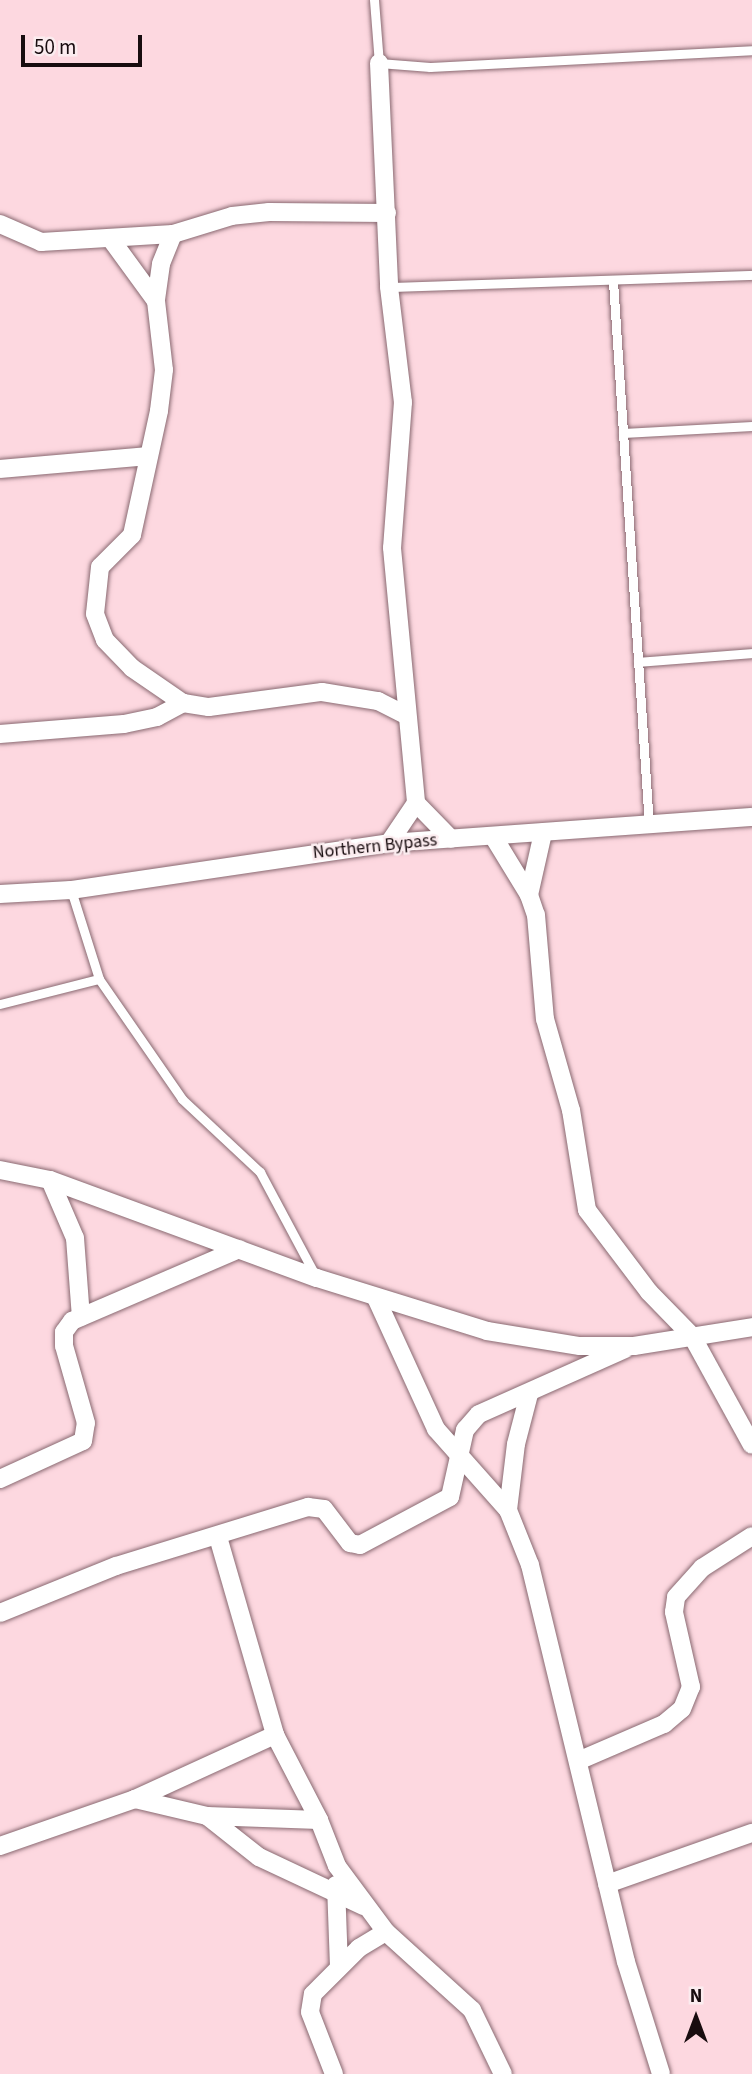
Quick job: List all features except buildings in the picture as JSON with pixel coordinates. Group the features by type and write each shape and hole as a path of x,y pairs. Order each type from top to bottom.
{"street":[{"path":"379,63 389,287 403,402 392,548 405,715 416,803 451,839"},
{"path":"0,224 41,242 173,234 232,216 269,212 387,214"},
{"path":"173,234 161,264 156,300 164,370 132,535 100,567 94,614 105,640 132,668 183,703 209,707 322,692 379,701 405,715"},
{"path":"110,238 156,300"},
{"path":"0,469 148,456"},
{"path":"0,734 124,724 158,717 183,703"},
{"path":"389,843 416,803"},
{"name":"Northern Bypass","path":"0,894 71,890 389,843 752,817"},
{"path":"543,833 529,895 545,1019 571,1110 584,1202 649,1292 692,1336 752,1445"},
{"path":"493,836 529,895"},
{"path":"0,1170 50,1180 317,1278 487,1331 580,1346 634,1346 752,1327"},
{"path":"50,1180 75,1238 81,1317"},
{"path":"0,1479 83,1441 86,1423 64,1332 81,1317 239,1249"},
{"path":"376,1298 436,1429 508,1510 530,1565 607,1884 661,2074"},
{"path":"0,1613 116,1566 316,1506 324,1508 350,1543 360,1545 444,1504 453,1487 457,1451 465,1430 479,1414 634,1346"},
{"path":"508,1510 516,1444 529,1394"},
{"path":"578,1762 664,1724 682,1709 691,1687 674,1612 676,1597 702,1567 752,1536"},
{"path":"218,1537 275,1735 319,1820 338,1866 363,1906 386,1932 472,2010 503,2074"},
{"path":"0,1846 135,1799 275,1735"},
{"path":"135,1799 208,1816 319,1820"},
{"path":"208,1816 259,1857 363,1906"},
{"path":"607,1884 752,1833"},
{"path":"338,1866 335,1892 339,1965"},
{"path":"334,2074 309,2004 339,1965 386,1932"}],"lane":[{"path":"374,0 379,63 430,67 752,50"},
{"path":"389,287 752,275"},
{"path":"613,281 649,826"},
{"path":"623,433 752,426"},
{"path":"639,662 752,653"},
{"path":"71,890 99,979 182,1099 260,1172 317,1278"},
{"path":"0,1004 99,979"}]}
